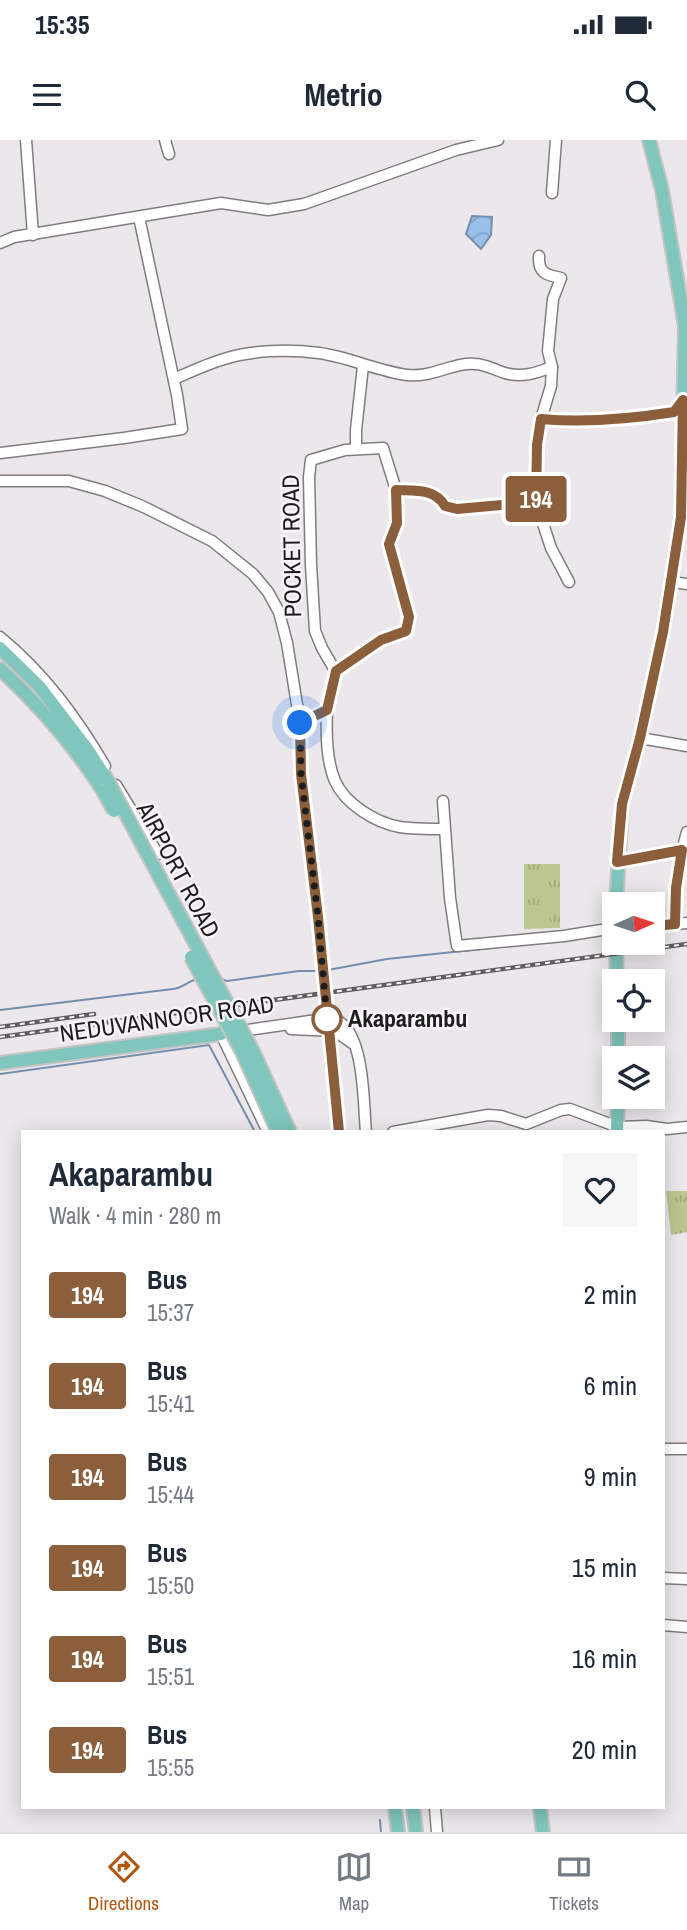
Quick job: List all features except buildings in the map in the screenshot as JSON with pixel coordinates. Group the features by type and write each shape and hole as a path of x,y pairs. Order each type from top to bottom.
{"main road":[{"path":"616,892 622,804 640,738 681,517 684,326 662,191 649,140"},
{"name":"AIRPORT ROAD","path":"0,648 39,686 88,750 242,1052 277,1130"},
{"name":"AIRPORT ROAD","path":"0,669 33,700 105,786 253,1052 288,1130"},
{"name":"NEDUVANNOOR ROAD","path":"0,1063 224,1040"},
{"path":"618,1109 618,1129"},
{"path":"395,1809 398,1832"},
{"path":"413,1809 416,1832"},
{"path":"540,1809 543,1832"}],"street":[{"path":"26,140 33,234"},
{"path":"165,140 169,154"},
{"path":"0,243 14,237 221,203 253,209 292,206 456,150 498,140"},
{"path":"552,193 556,140"},
{"path":"0,453 124,439 181,429 174,379 139,217"},
{"path":"539,256 541,272 561,278 553,299 548,351 552,367 551,386 541,419 537,445 536,502 551,548 569,582"},
{"path":"174,379 222,359 244,354 321,353 363,366 410,375 429,374 468,363 517,376 552,367"},
{"path":"356,448 363,366"},
{"path":"541,419 567,421 640,417 674,412 683,400"},
{"name":"POCKET ROAD","path":"336,671 322,648 316,631 312,593 309,478 311,460 356,448 383,448 396,490"},
{"path":"0,481 69,481 144,507 233,556 268,592 279,612 300,723 301,774 339,1130"},
{"path":"444,830 397,827 371,816 350,802 335,782 326,732 327,710 336,671 381,640 406,631 409,617 389,544 397,523 396,490 427,491 439,497 445,506 457,509 536,502"},
{"path":"671,582 687,584"},
{"path":"0,636 44,678 80,724 158,854"},
{"path":"300,723 327,710"},
{"path":"640,738 687,746"},
{"path":"443,802 457,947 602,930"},
{"path":"675,924 676,888 687,832"},
{"path":"617,862 682,850"},
{"path":"665,925 687,923"},
{"name":"NEDUVANNOOR ROAD","path":"224,1040 297,1026 320,1018 339,1021 358,1049"},
{"path":"297,1026 341,1033 358,1049 366,1130"},
{"path":"224,1040 267,1130"},
{"path":"404,1130 488,1115 526,1124 570,1109 618,1129 646,1126 667,1129 687,1127"},
{"path":"665,1451 687,1452"},
{"path":"665,1578 687,1579"},
{"path":"665,1625 687,1628"},
{"path":"435,1809 438,1832"}],"green space":[{"path":"524,864 560,864 560,928 524,929"},
{"path":"666,1191 687,1191 687,1232 671,1235"}],"water":[{"path":"472,216 492,217 491,235 481,249 466,234"}],"waterway":[{"path":"328,970 387,959 510,946"},
{"path":"221,979 227,981 299,971 319,971"},
{"path":"0,1010 173,989 198,979"},
{"path":"0,1074 209,1045 254,1130"},
{"path":"380,1820 381,1832"}],"railway":[{"path":"0,1037 687,944"},
{"path":"0,1027 94,1014"}],"bus line":[{"name":"194","path":"339,1130 301,774 300,723 327,710 336,671 381,640 406,631 409,617 389,544 397,523 396,490 427,491 439,497 445,506 457,509 536,502 537,445 541,419 567,421 640,417 674,412 683,400 681,517 663,632 632,772 622,804 617,862 682,850 676,888 675,924 665,925"}],"place":[{"name":"Akaparambu","path":"327,1019"}],"route":[{"path":"300,723 301,774 327,1019"}]}
